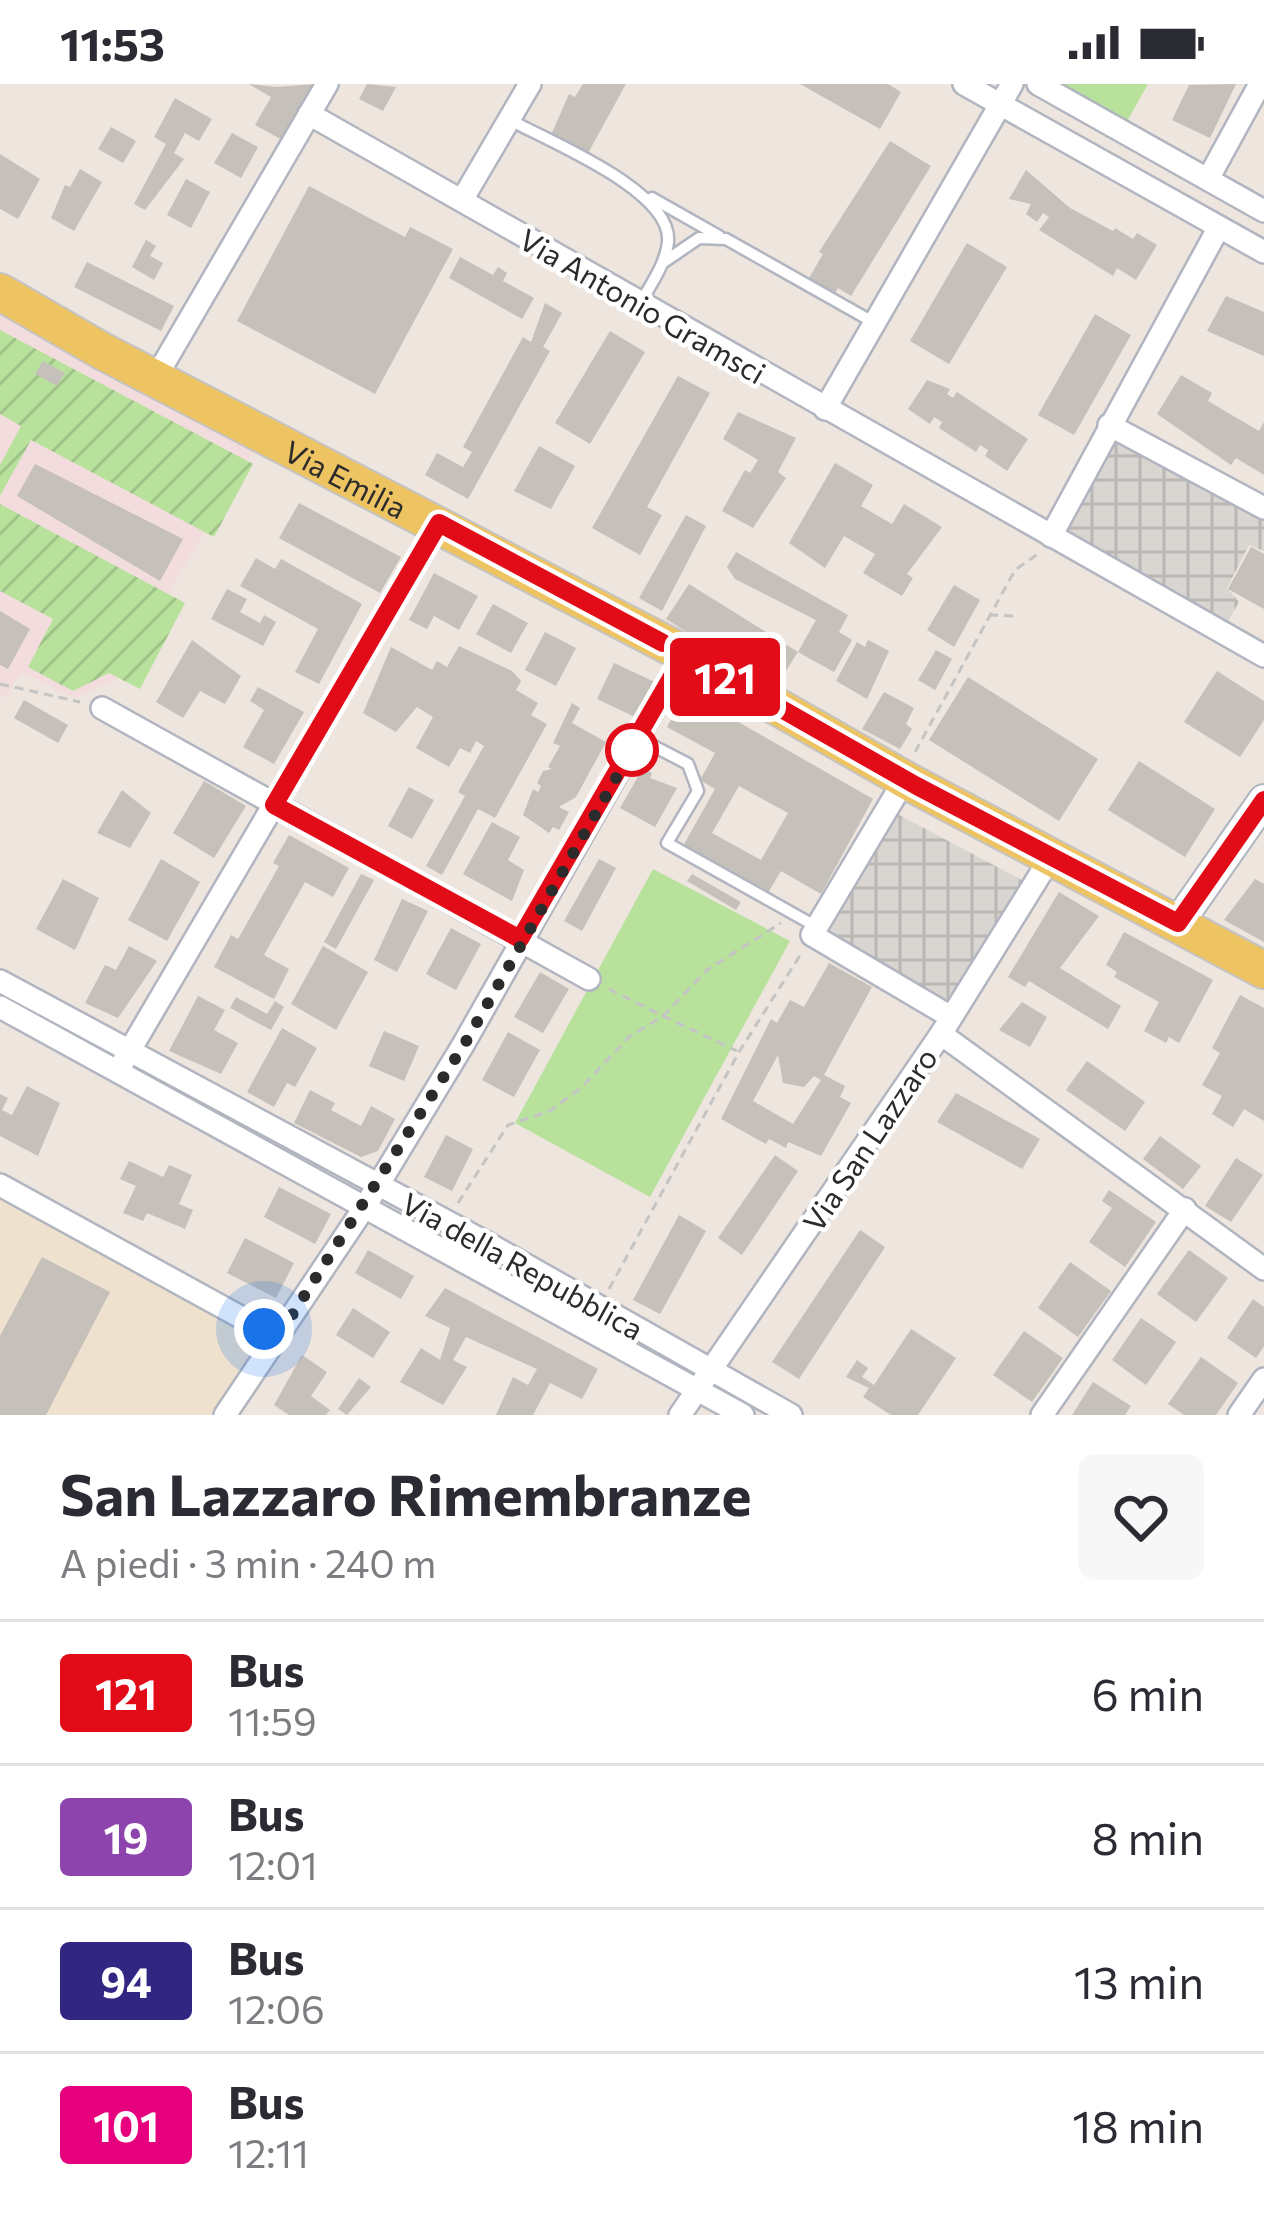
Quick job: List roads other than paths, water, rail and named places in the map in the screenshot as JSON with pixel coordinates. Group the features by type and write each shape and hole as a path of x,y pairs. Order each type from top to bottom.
{"main road":[{"name":"Via Emilia","path":"0,292 909,768 1051,857 1264,970"}],"street":[{"path":"156,376 327,84"},
{"path":"462,200 530,84"},
{"path":"964,84 1264,252"},
{"path":"826,410 1012,84"},
{"path":"1038,84 1264,211"},
{"path":"1208,179 1260,84"},
{"name":"Via Antonio Gramsci","path":"309,114 1264,656"},
{"path":"1053,537 1219,227"},
{"path":"1109,425 1264,508"},
{"path":"117,1073 439,523"},
{"path":"231,1413 378,1185 685,654"},
{"path":"102,708 589,979"},
{"path":"909,768 815,931 1264,1269"},
{"path":"1178,923 1264,800"},
{"name":"Via San Lazzaro","path":"680,1415 946,1026 1051,857"},
{"name":"Via della Repubblica","path":"0,981 791,1415"},
{"name":"Via della Repubblica","path":"0,1007 742,1415"},
{"path":"0,1185 278,1337"},
{"path":"1042,1415 1185,1209"},
{"path":"1239,1415 1264,1378"}],"lane":[{"path":"509,119 874,322"},
{"path":"649,196 666,221 661,264"},
{"path":"640,305 661,264 681,245 699,238 726,239"},
{"path":"638,738 688,764 698,791 667,843 815,931"}]}
